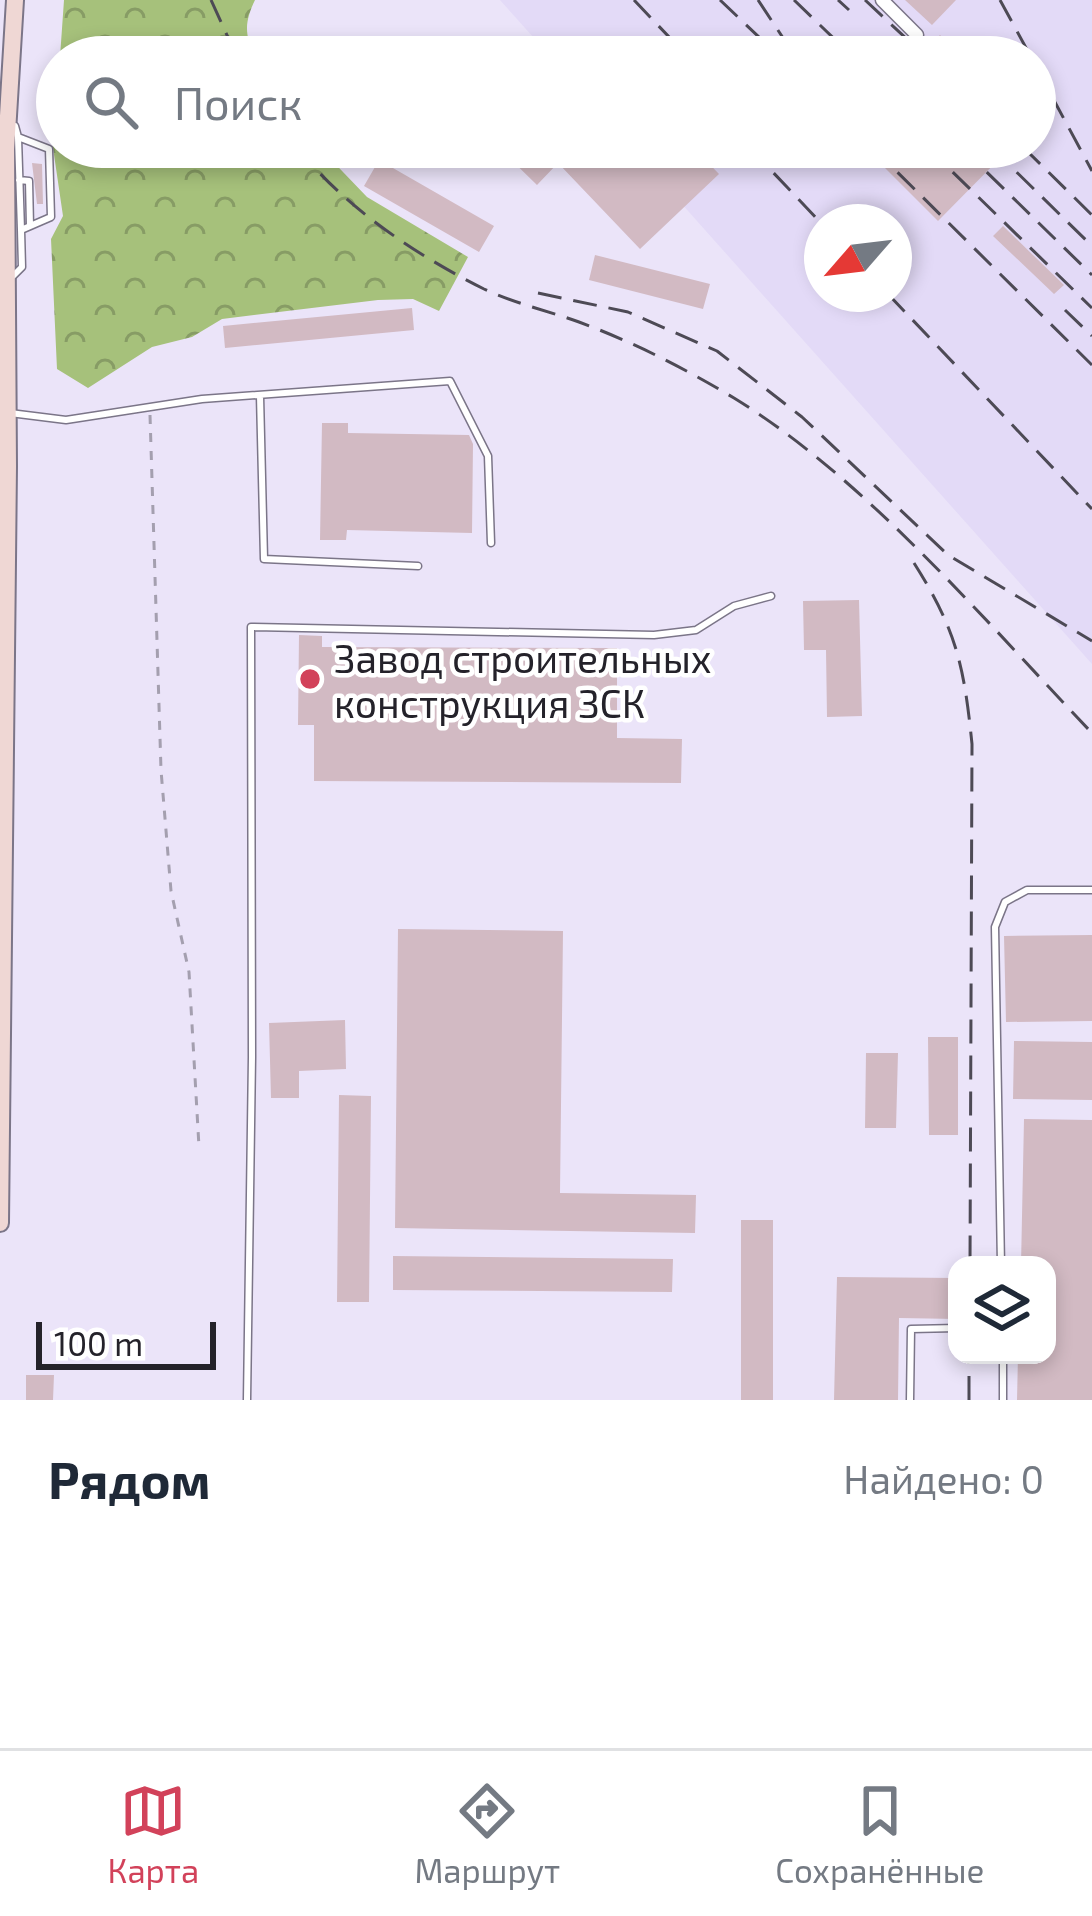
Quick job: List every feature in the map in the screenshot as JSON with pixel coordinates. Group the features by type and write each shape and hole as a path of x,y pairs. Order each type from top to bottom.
{"main road":[{"path":"0,1223 3,352 12,0"}],"street":[{"path":"882,0 917,35"}],"lane":[{"path":"6,283 22,267 25,228 19,180 8,147"},
{"path":"25,228 51,217 50,168"},
{"path":"4,413 66,420 150,407 451,381 488,456 491,543"},
{"path":"260,396 264,559 418,566"},
{"path":"248,1400 251,627 654,635 696,630 734,606 770,596"},
{"path":"1001,1256 995,927 1005,902 1027,890 1092,890"},
{"path":"910,1400 910,1329 948,1328"},
{"path":"1003,1364 1003,1400"}],"path":[{"path":"150,407 161,770 171,891 189,972 199,1147"}],"shaded area":[{"path":"500,0 1092,0 1092,664 650,168 1056,168 1056,36 532,36"}],"green space":[{"path":"64,0 255,0 248,36 61,36"},
{"path":"56,168 339,168 367,197 468,257 439,311 413,299 378,300 222,319 192,337 152,347 88,388 57,369 51,239 63,216"}],"building":[{"path":"905,0 956,0 932,25"},
{"path":"32,163 42,168 43,204 37,204"},
{"path":"374,168 393,168 494,226 479,252 364,186"},
{"path":"520,168 553,168 537,185"},
{"path":"563,168 713,168 719,174 640,249"},
{"path":"885,168 990,168 938,221"},
{"path":"1003,226 1064,285 1054,294 993,236"},
{"path":"595,255 710,284 703,309 589,280"},
{"path":"412,308 414,330 225,348 223,326"},
{"path":"322,423 348,423 348,433 469,435 473,444 472,533 347,530 346,540 320,540"},
{"path":"859,600 862,716 827,717 826,650 804,650 803,601"},
{"path":"299,635 322,636 322,647 617,648 617,738 682,739 681,783 314,781 314,725 298,725"},
{"path":"398,929 563,931 560,1193 696,1195 695,1233 395,1228"},
{"path":"1092,935 1092,1021 1006,1022 1004,936"},
{"path":"345,1020 346,1069 299,1071 299,1098 271,1098 269,1023"},
{"path":"928,1037 958,1037 958,1135 929,1135"},
{"path":"1014,1041 1092,1042 1092,1100 1013,1099"},
{"path":"866,1053 898,1053 896,1128 865,1128"},
{"path":"339,1095 371,1096 369,1302 337,1302"},
{"path":"1024,1119 1092,1120 1092,1400 1017,1400 1018,1364 1056,1364 1056,1256 1021,1256"},
{"path":"741,1220 773,1220 773,1400 741,1400"},
{"path":"393,1256 673,1259 672,1292 393,1290"},
{"path":"837,1277 948,1278 948,1319 899,1318 898,1400 834,1400"},
{"path":"26,1375 54,1375 53,1400 26,1400"}],"railway":[{"path":"211,0 227,36"},
{"path":"634,0 668,36"},
{"path":"720,0 758,36"},
{"path":"758,0 782,36"},
{"path":"794,0 831,36"},
{"path":"838,0 849,10"},
{"path":"865,0 904,36"},
{"path":"1000,0 1020,36"},
{"path":"1056,104 1092,171"},
{"path":"315,168 383,228 458,276 658,356 783,431 877,510 1092,733"},
{"path":"769,168 804,205"},
{"path":"893,168 1092,365"},
{"path":"949,168 1092,308"},
{"path":"982,168 1092,275"},
{"path":"1012,168 1092,246"},
{"path":"1044,168 1092,215"},
{"path":"538,293 628,312 717,351 802,417 948,555 1092,641"},
{"path":"1065,310 1092,336"},
{"path":"905,312 1092,509"},
{"path":"914,563 956,650 972,744 970,1256"},
{"path":"969,1364 969,1400"}],"place":[{"name":"Завод строительных конструкция ЗСК","path":"310,679"}]}
